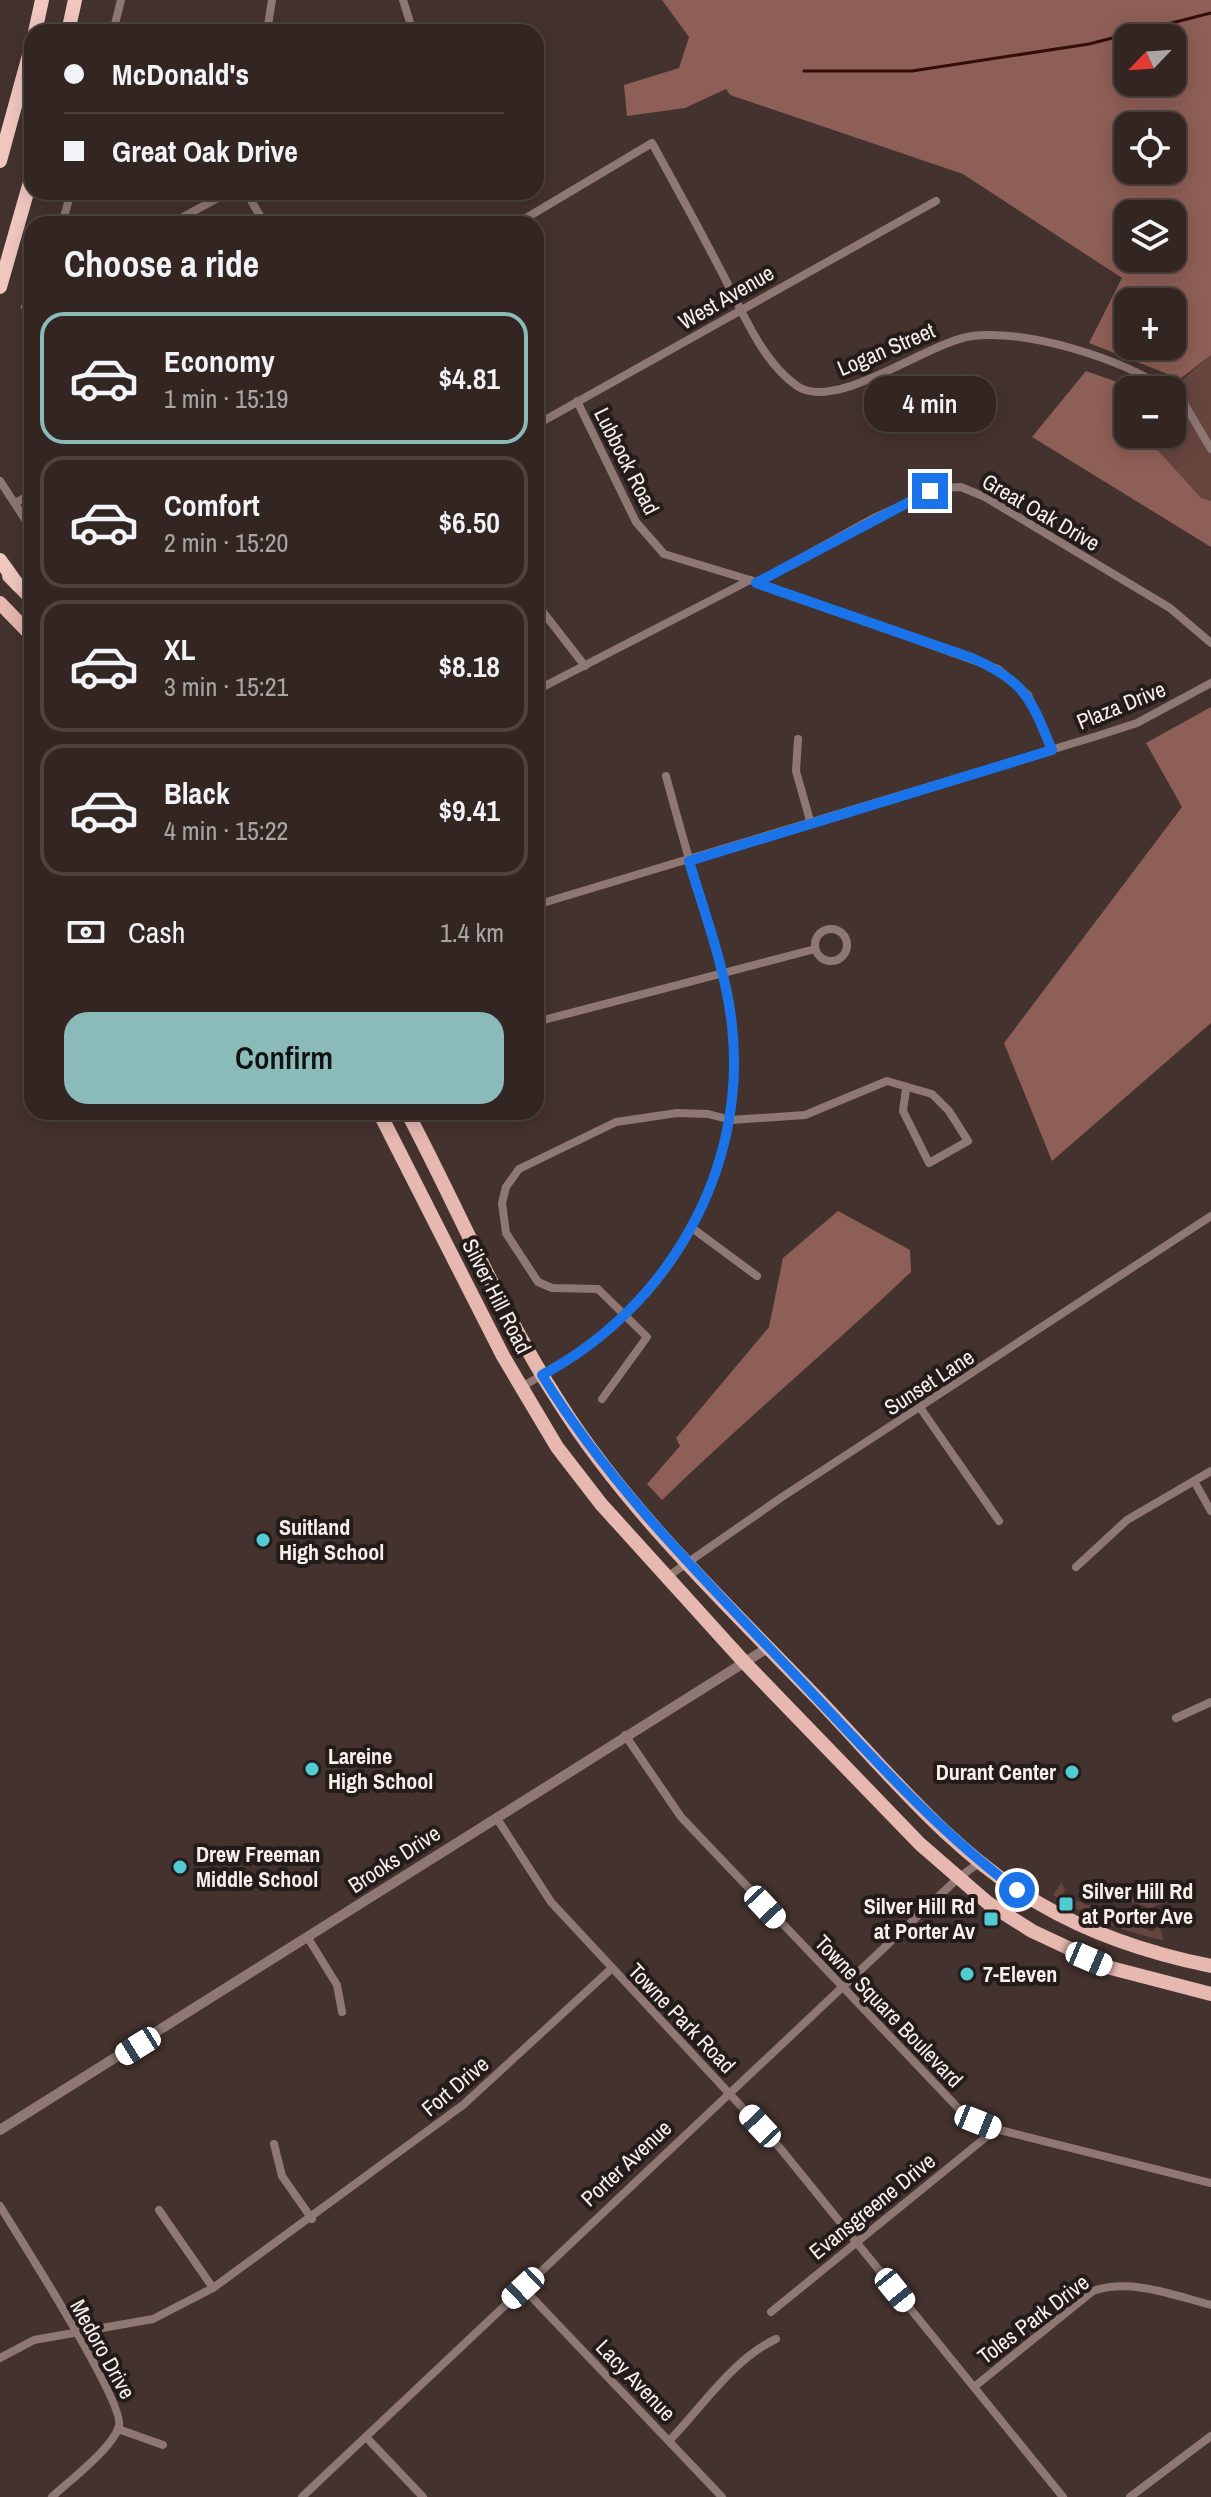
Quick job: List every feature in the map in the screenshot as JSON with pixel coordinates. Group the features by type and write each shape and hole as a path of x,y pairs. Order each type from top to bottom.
{"highway":[{"path":"37,24 42,0"},
{"path":"70,24 75,0"},
{"path":"0,161 24,73"},
{"path":"0,287 25,200"},
{"path":"0,560 18,585"}],"main road":[{"path":"0,568 24,591"},
{"path":"0,603 24,628"},
{"name":"Silver Hill Road","path":"383,1120 520,1388 579,1477 745,1663 870,1795 957,1879 1013,1919 1067,1949 1111,1968 1211,1994"},
{"name":"Silver Hill Road","path":"411,1120 542,1375 600,1461 689,1563 944,1831 980,1862 1040,1904 1096,1932 1168,1956 1211,1966"}],"street":[{"path":"115,24 121,0"},
{"path":"268,24 272,0"},
{"path":"403,0 410,24"},
{"name":"Logan Street","path":"529,216 652,143 739,308 780,371 808,391 850,387 945,342 1000,336 1051,342 1134,376"},
{"path":"185,216 214,200"},
{"name":"West Avenue","path":"544,420 739,308 936,201"},
{"name":"Lubbock Road","path":"577,401 636,522 664,554 972,658 1006,674 1031,698 1052,750"},
{"name":"Logan Street","path":"1186,407 1211,449"},
{"path":"0,481 24,517"},
{"name":"Great Oak Drive","path":"544,686 884,514 939,488 953,486 985,497 1170,608 1211,643"},
{"path":"15,503 24,498"},
{"path":"544,613 585,666"},
{"name":"Plaza Drive","path":"544,903 1137,723 1211,683"},
{"path":"798,739 796,771 811,824"},
{"path":"520,1388 624,1316 661,1274 692,1228 710,1190 731,1120 734,1047 722,971 666,776"},
{"path":"826,930 843,934 847,943 846,951 837,960 824,960 815,949 816,939 826,930"},
{"path":"544,1020 815,949"},
{"path":"602,1399 647,1337 598,1289 552,1288 531,1276 502,1223 506,1187 524,1167 627,1119 677,1113 708,1114 731,1120 814,1113 887,1081 906,1089 919,1088 939,1100 968,1141 929,1163 903,1111 906,1089"},
{"name":"Sunset Lane","path":"667,1577 782,1497 921,1409 1211,1216"},
{"path":"692,1228 757,1276"},
{"path":"921,1409 999,1521"},
{"path":"1076,1567 1127,1520 1211,1471"},
{"path":"1194,1481 1211,1511"},
{"name":"Brooks Drive","path":"0,2130 769,1647"},
{"path":"1176,1718 1211,1702"},
{"name":"Towne Square Boulevard","path":"625,1735 681,1817 960,2110 996,2129 1211,2183"},
{"name":"Towne Park Road","path":"496,1817 544,1893 611,1969 780,2148 1063,2497"},
{"name":"Porter Avenue","path":"302,2497 728,2092 957,1879 980,1862"},
{"path":"308,1938 337,1985 342,2012"},
{"name":"Fort Drive","path":"0,2358 34,2340 153,2319 213,2288 312,2219 463,2105 611,1969"},
{"name":"Evansgreene Drive","path":"771,2312 996,2129"},
{"path":"274,2144 282,2176 312,2219"},
{"name":"Medoro Drive","path":"0,2206 118,2409 118,2429 108,2443 52,2497"},
{"path":"159,2210 213,2288"},
{"name":"Toles Park Drive","path":"974,2387 1093,2291 1111,2285 1139,2288 1211,2305"},
{"name":"Lacy Avenue","path":"523,2288 722,2497"},
{"path":"670,2440 742,2363 760,2347 776,2339"},
{"path":"118,2429 163,2445"},
{"path":"1130,2497 1211,2436"},
{"path":"366,2437 423,2497"}],"shaded area":[{"path":"662,0 1211,0 1211,355 1184,376 1172,376 1132,360 1186,360 1186,288 1117,288 1122,278 963,174 730,95 726,89 685,108 627,116 624,85 679,68 689,37"},
{"path":"1114,294 1114,353 1089,343"},
{"path":"1211,355 1211,501 1201,499 1155,448 1186,448 1186,376"},
{"path":"1086,371 1114,381 1114,448 1156,448 1201,498 1211,501 1211,547 1032,437"},
{"path":"1211,707 1211,1023 1052,1161 1004,1043 1182,807 1146,743"},
{"path":"838,1211 910,1250 911,1272 662,1500 647,1484 680,1446 676,1438 769,1327 783,1258"},
{"path":"1061,1883 1065,1889 1063,1895 1153,1932 1159,1925 1164,1940 1121,1928 1065,1902 1053,1895"},
{"path":"1165,1887 1171,1901 1149,1908 1129,1901 1140,1891 1144,1896"}],"waterway":[{"path":"804,71 912,71 1089,44 1211,13"}],"place":[{"name":"Suitland High School","path":"263,1540"},
{"name":"Lareine High School","path":"312,1769"},
{"name":"Durant Center","path":"1072,1772"},
{"name":"Drew Freeman Middle School","path":"180,1867"},
{"name":"Silver Hill Rd at Porter Ave","path":"1066,1904"},
{"name":"Silver Hill Rd at Porter Av","path":"991,1919"},
{"name":"7-Eleven","path":"967,1974"}],"route":[{"path":"930,491 756,583 972,658 1006,674 1031,698 1052,750 689,861 730,1003 734,1047 731,1120 710,1190 673,1258 624,1316 542,1375 600,1461 653,1524 944,1831 1017,1890"}]}
